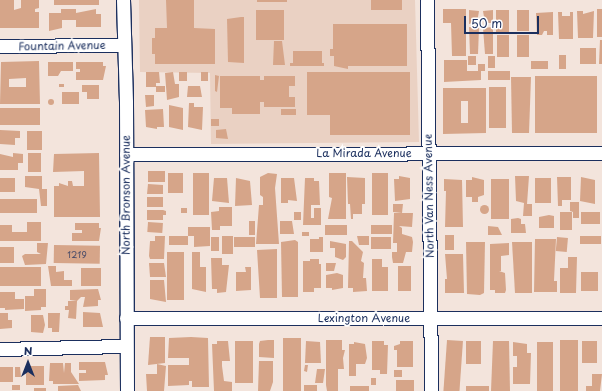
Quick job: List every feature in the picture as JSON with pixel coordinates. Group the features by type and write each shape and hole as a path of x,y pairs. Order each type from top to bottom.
{"street":[{"name":"North Bronson Avenue","path":"123,0 126,154 127,391"},
{"name":"North Van Ness Avenue","path":"427,0 431,391"},
{"name":"Fountain Avenue","path":"0,46 123,45"},
{"name":"La Mirada Avenue","path":"126,154 602,153"},
{"name":"Lexington Avenue","path":"126,318 602,318"},
{"path":"0,349 126,346"}],"shaded area":[{"path":"139,0 415,0 419,142 211,144 210,73 140,72"}],"building":[{"path":"0,0 14,0 14,10 21,8 21,0 39,0 39,8 35,9 35,12 39,12 39,28 0,28"},
{"path":"54,0 99,0 99,5 54,5"},
{"path":"166,0 194,0 194,28 215,29 215,64 155,64 155,54 152,54 152,38 155,38 155,28 167,28"},
{"path":"257,0 287,0 287,2 257,2"},
{"path":"371,0 402,0 402,10 371,10"},
{"path":"61,9 76,9 76,13 96,9 96,14 101,14 101,27 76,27 76,20 62,20 62,28 49,31 49,13 61,13"},
{"path":"443,9 466,9 466,56 452,56 451,23 443,23"},
{"path":"597,9 602,9 602,37 597,37"},
{"path":"256,10 284,10 284,40 256,40"},
{"path":"469,10 479,11 477,23 469,24"},
{"path":"493,10 493,23 485,23 483,11"},
{"path":"496,10 509,10 509,32 496,32"},
{"path":"517,10 529,10 529,31 517,31"},
{"path":"577,11 583,11 583,14 594,11 593,38 578,38"},
{"path":"553,12 553,35 547,35 547,31 544,31 542,35 537,35 536,13"},
{"path":"558,12 562,12 562,16 570,16 570,12 573,12 573,39 559,39"},
{"path":"244,17 244,63 228,62 227,19"},
{"path":"333,24 407,24 407,66 348,66 348,69 334,66 334,56 330,56 330,49 333,49"},
{"path":"469,27 479,28 478,54 470,54"},
{"path":"493,27 493,54 485,54 483,28"},
{"path":"497,35 509,35 509,57 497,57"},
{"path":"517,35 529,35 529,57 517,57"},
{"path":"600,40 602,40 602,64 599,64"},
{"path":"274,41 282,41 285,65 273,65"},
{"path":"580,48 596,48 596,64 580,64"},
{"path":"293,51 322,51 322,63 324,63 324,66 290,66 290,63 293,63"},
{"path":"559,55 566,55 566,69 559,69"},
{"path":"468,56 476,56 476,65 468,65"},
{"path":"488,56 495,56 495,68 488,68"},
{"path":"444,60 467,60 467,71 478,71 478,64 485,64 485,71 481,71 481,80 444,82"},
{"path":"39,61 40,104 0,104 1,62","holes":["26,78 26,87 9,87 9,79"]},
{"path":"531,61 548,61 548,69 531,69"},
{"path":"48,62 73,62 73,71 61,71 58,76 48,76"},
{"path":"76,62 103,62 103,66 106,66 103,80 76,80 76,72 80,72 80,69 76,69"},
{"path":"488,71 510,71 510,80 488,80"},
{"path":"146,72 159,72 160,83 156,83 156,87 146,87"},
{"path":"173,72 175,84 179,84 179,97 167,100 165,73"},
{"path":"179,72 187,72 187,81 179,81"},
{"path":"201,72 208,72 208,81 201,81"},
{"path":"307,72 410,72 410,135 330,135 330,115 307,115"},
{"path":"215,75 219,76 217,92 215,91"},
{"path":"220,76 260,76 260,80 264,80 264,76 295,76 295,86 289,86 289,97 295,97 295,107 264,107 264,102 260,102 260,114 232,114 232,108 220,108"},
{"path":"535,76 597,76 597,133 535,133"},
{"path":"511,77 531,77 529,133 512,133"},
{"path":"59,84 64,84 64,87 59,87"},
{"path":"82,85 99,85 99,99 87,99 87,92 82,92"},
{"path":"156,86 165,86 165,92 156,92"},
{"path":"188,86 200,86 202,97 187,97"},
{"path":"489,87 506,87 506,128 489,128"},
{"path":"443,88 486,88 486,133 443,134","holes":["461,101 468,101 468,123 461,123"]},
{"path":"62,92 79,92 79,104 62,104"},
{"path":"145,95 154,95 154,106 146,107"},
{"path":"51,99 54,102 51,105 48,102"},
{"path":"189,103 194,103 194,107 203,107 202,130 188,127"},
{"path":"169,105 183,108 183,130 169,127"},
{"path":"0,108 40,108 40,125 0,125"},
{"path":"163,109 164,127 157,127 157,129 146,127 145,110"},
{"path":"281,109 296,109 296,115 281,115"},
{"path":"211,119 219,119 219,126 211,126"},
{"path":"226,129 228,139 216,138 216,130"},
{"path":"0,130 20,131 20,138 15,138 15,145 0,144"},
{"path":"27,131 42,131 42,150 27,150"},
{"path":"13,153 23,154 23,163 18,163 18,170 0,170 0,154 13,157"},
{"path":"28,153 41,153 41,172 28,172"},
{"path":"99,153 100,217 54,217 54,186 59,186 59,183 68,186 68,181 72,181 73,186 84,186 84,171 53,172 54,154"},
{"path":"148,171 165,171 165,182 148,182"},
{"path":"168,173 183,173 183,193 168,193"},
{"path":"193,173 209,173 209,215 193,215"},
{"path":"268,173 277,174 275,188 279,244 256,244 259,205 263,205 263,197 260,195 260,177"},
{"path":"329,173 346,173 346,219 328,219 332,198 329,197"},
{"path":"372,173 388,173 388,215 372,215"},
{"path":"25,176 42,176 42,189 47,189 47,206 41,206 39,189 25,187"},
{"path":"399,176 410,178 410,199 395,201 394,179 399,179"},
{"path":"515,176 529,176 527,204 532,204 532,216 523,216 524,203 516,201"},
{"path":"347,177 365,178 365,204 362,204 362,214 353,214 353,219 351,219 350,204 348,204"},
{"path":"472,177 484,180 484,195 478,197 478,202 472,202 472,197 466,197 466,180 472,180"},
{"path":"557,177 571,177 571,200 562,200 562,206 558,206"},
{"path":"581,177 595,180 595,204 580,201"},
{"path":"0,178 15,178 15,192 0,192"},
{"path":"214,178 227,178 229,203 212,201"},
{"path":"236,178 250,181 252,205 235,206"},
{"path":"281,178 294,178 297,201 288,200 288,203 281,203"},
{"path":"305,178 314,178 314,181 319,181 320,205 311,205 311,218 314,218 314,208 321,208 321,225 303,225"},
{"path":"535,178 551,178 551,203 535,203"},
{"path":"444,179 462,180 463,227 445,227 446,191 444,191"},
{"path":"491,179 509,179 509,219 491,219"},
{"path":"148,184 163,185 163,194 147,194"},
{"path":"147,197 163,197 163,207 147,207"},
{"path":"0,199 37,199 37,213 0,213"},
{"path":"570,202 579,202 579,218 573,218 573,212 570,211"},
{"path":"393,204 403,204 402,213 393,212"},
{"path":"484,204 489,209 484,214 479,209"},
{"path":"219,207 232,207 232,226 220,226 220,230 212,230 211,212 219,211"},
{"path":"181,208 187,208 187,213 181,213"},
{"path":"147,210 163,210 166,211 166,215 163,215 163,220 147,220"},
{"path":"294,212 301,212 301,220 294,220"},
{"path":"560,212 572,212 572,230 560,230"},
{"path":"581,212 600,212 600,224 581,224"},
{"path":"394,213 413,213 412,227 399,226 402,228 402,234 412,237 413,242 412,252 406,252 403,263 393,263 392,252 397,252 397,243 393,243"},
{"path":"549,215 554,216 554,228 539,228 539,217"},
{"path":"511,219 521,219 521,224 525,224 526,233 511,233"},
{"path":"249,221 255,221 255,235 249,235"},
{"path":"280,221 292,221 294,234 280,234"},
{"path":"27,222 41,222 41,241 0,241 0,225 12,225 12,232 27,232"},
{"path":"148,222 163,223 162,233 147,232"},
{"path":"75,223 99,223 99,228 101,228 99,241 72,241 72,233 82,233 82,230 75,230"},
{"path":"325,225 347,225 347,235 325,235"},
{"path":"371,225 392,225 392,234 371,234"},
{"path":"488,226 498,227 502,235 488,235"},
{"path":"188,227 210,227 210,246 194,247 194,236 188,236"},
{"path":"302,232 309,232 309,236 302,236"},
{"path":"445,235 454,235 454,250 445,250"},
{"path":"155,236 165,236 164,259 150,259 150,241 155,241"},
{"path":"169,236 188,236 188,245 169,245"},
{"path":"222,236 233,236 233,254 222,254"},
{"path":"357,236 369,236 369,245 359,245"},
{"path":"580,236 601,236 601,244 580,244"},
{"path":"211,237 219,237 219,251 211,251"},
{"path":"234,237 255,237 255,247 234,247"},
{"path":"319,237 323,237 323,252 310,252 310,239 319,239"},
{"path":"371,237 391,237 391,249 371,249"},
{"path":"557,237 568,238 567,252 556,251"},
{"path":"535,239 556,239 554,281 557,281 557,292 534,292"},
{"path":"295,240 298,242 298,297 282,297 281,242"},
{"path":"330,241 346,244 346,257 343,260 335,257 335,248 330,248"},
{"path":"349,241 352,241 363,252 361,261 364,263 363,278 366,278 367,291 353,292 353,288 348,288"},
{"path":"466,242 485,242 484,293 480,295 467,294"},
{"path":"512,242 532,242 532,293 515,293"},
{"path":"37,243 48,243 46,264 25,265 22,256 25,254 41,254 37,252"},
{"path":"509,243 509,255 501,256 501,271 499,271 505,273 506,290 505,293 495,293 495,290 490,290 490,244"},
{"path":"54,245 100,246 100,264 54,263"},
{"path":"0,247 14,247 14,263 0,263"},
{"path":"277,249 277,298 260,298 257,250"},
{"path":"167,252 184,252 184,300 167,300"},
{"path":"192,252 200,252 200,267 206,267 206,292 192,289"},
{"path":"445,254 463,254 464,293 445,293 445,279 447,279"},
{"path":"568,257 577,257 576,293 560,293 560,268 568,268"},
{"path":"211,258 222,258 222,265 229,265 226,292 217,293 217,289 212,289"},
{"path":"310,259 319,259 319,264 321,264 321,288 314,288 314,292 303,292 303,261 310,261"},
{"path":"372,259 382,259 382,267 388,267 388,291 372,291"},
{"path":"149,263 164,263 166,277 150,277"},
{"path":"326,263 336,263 334,271 326,271"},
{"path":"48,266 56,266 56,272 64,271 64,280 72,280 72,286 51,286"},
{"path":"398,266 411,266 411,291 398,291"},
{"path":"0,267 41,267 41,286 0,286"},
{"path":"245,267 251,267 251,290 236,291 236,272 246,272"},
{"path":"81,268 101,268 101,286 81,286"},
{"path":"581,272 598,272 598,291 581,291"},
{"path":"337,273 343,275 343,288 332,290 332,288 326,288 326,275"},
{"path":"150,280 164,280 166,302 150,299"},
{"path":"34,289 46,289 46,307 41,307 41,310 25,311 25,296 34,296"},
{"path":"98,289 101,300 98,300 98,306 83,307 85,297 81,297 77,301 70,300 70,290"},
{"path":"0,292 15,292 15,299 24,299 24,309 5,310 5,308 0,308"},
{"path":"68,301 77,301 76,319 68,318 69,310 65,310 65,306 68,306"},
{"path":"83,312 100,313 103,327 83,327"},
{"path":"0,313 8,313 8,320 12,320 12,328 0,329"},
{"path":"48,313 60,313 59,332 52,332 52,328 48,328"},
{"path":"31,315 43,315 45,325 43,333 31,332"},
{"path":"150,337 165,337 165,363 148,365"},
{"path":"169,338 208,338 209,387 192,387 192,381 189,381 189,385 168,386 168,365 189,365 189,358 168,358"},
{"path":"283,338 301,338 301,391 283,391"},
{"path":"274,340 274,358 259,357 260,341"},
{"path":"326,340 342,340 342,350 345,350 343,358 344,369 338,369 338,391 327,391"},
{"path":"447,340 463,341 459,391 443,391"},
{"path":"560,340 578,340 578,391 560,391"},
{"path":"217,341 228,341 230,361 222,361 222,366 224,381 232,382 232,391 214,391 212,344 217,344"},
{"path":"235,341 253,341 253,383 235,383"},
{"path":"306,341 320,342 321,363 305,363"},
{"path":"372,341 384,341 384,345 388,345 387,374 380,374 380,370 372,370"},
{"path":"400,341 413,341 413,367 397,367 397,350 394,350 394,346 400,344"},
{"path":"466,341 481,341 481,364 466,364"},
{"path":"493,341 509,341 510,391 491,391"},
{"path":"582,341 597,341 597,363 582,363"},
{"path":"354,342 365,344 367,358 365,364 356,364 356,376 349,376 349,344 354,344"},
{"path":"513,342 527,344 527,353 531,353 530,384 513,384 513,367 517,367 517,356 513,356"},
{"path":"537,342 553,342 553,391 537,391"},
{"path":"259,361 273,361 273,382 270,391 258,391"},
{"path":"79,362 105,362 108,375 105,375 105,380 79,381 79,373 86,373 86,370 79,370"},
{"path":"50,363 63,363 64,373 65,363 71,363 71,372 79,384 53,384 53,381 49,381"},
{"path":"157,364 166,366 164,391 147,391 146,374 157,374"},
{"path":"305,365 308,365 307,372 304,371"},
{"path":"26,366 44,366 44,385 26,385"},
{"path":"0,367 13,367 13,382 0,382"},
{"path":"15,367 20,367 21,377 15,377"},
{"path":"317,369 325,369 323,383 315,383"},
{"path":"394,370 402,370 402,377 394,377"},
{"path":"592,374 602,374 600,391 586,391 586,386 592,386"},
{"path":"371,378 376,378 376,385 371,385"},
{"path":"396,380 414,380 414,391 396,391"},
{"path":"12,385 20,385 20,390 12,390"},
{"path":"78,385 81,391 58,391 58,386"},
{"path":"304,385 317,385 317,391 304,391"},
{"path":"350,386 369,386 369,391 350,391"},
{"path":"466,386 489,386 489,391 466,391"},
{"path":"34,388 46,388 46,391 34,391"}]}
